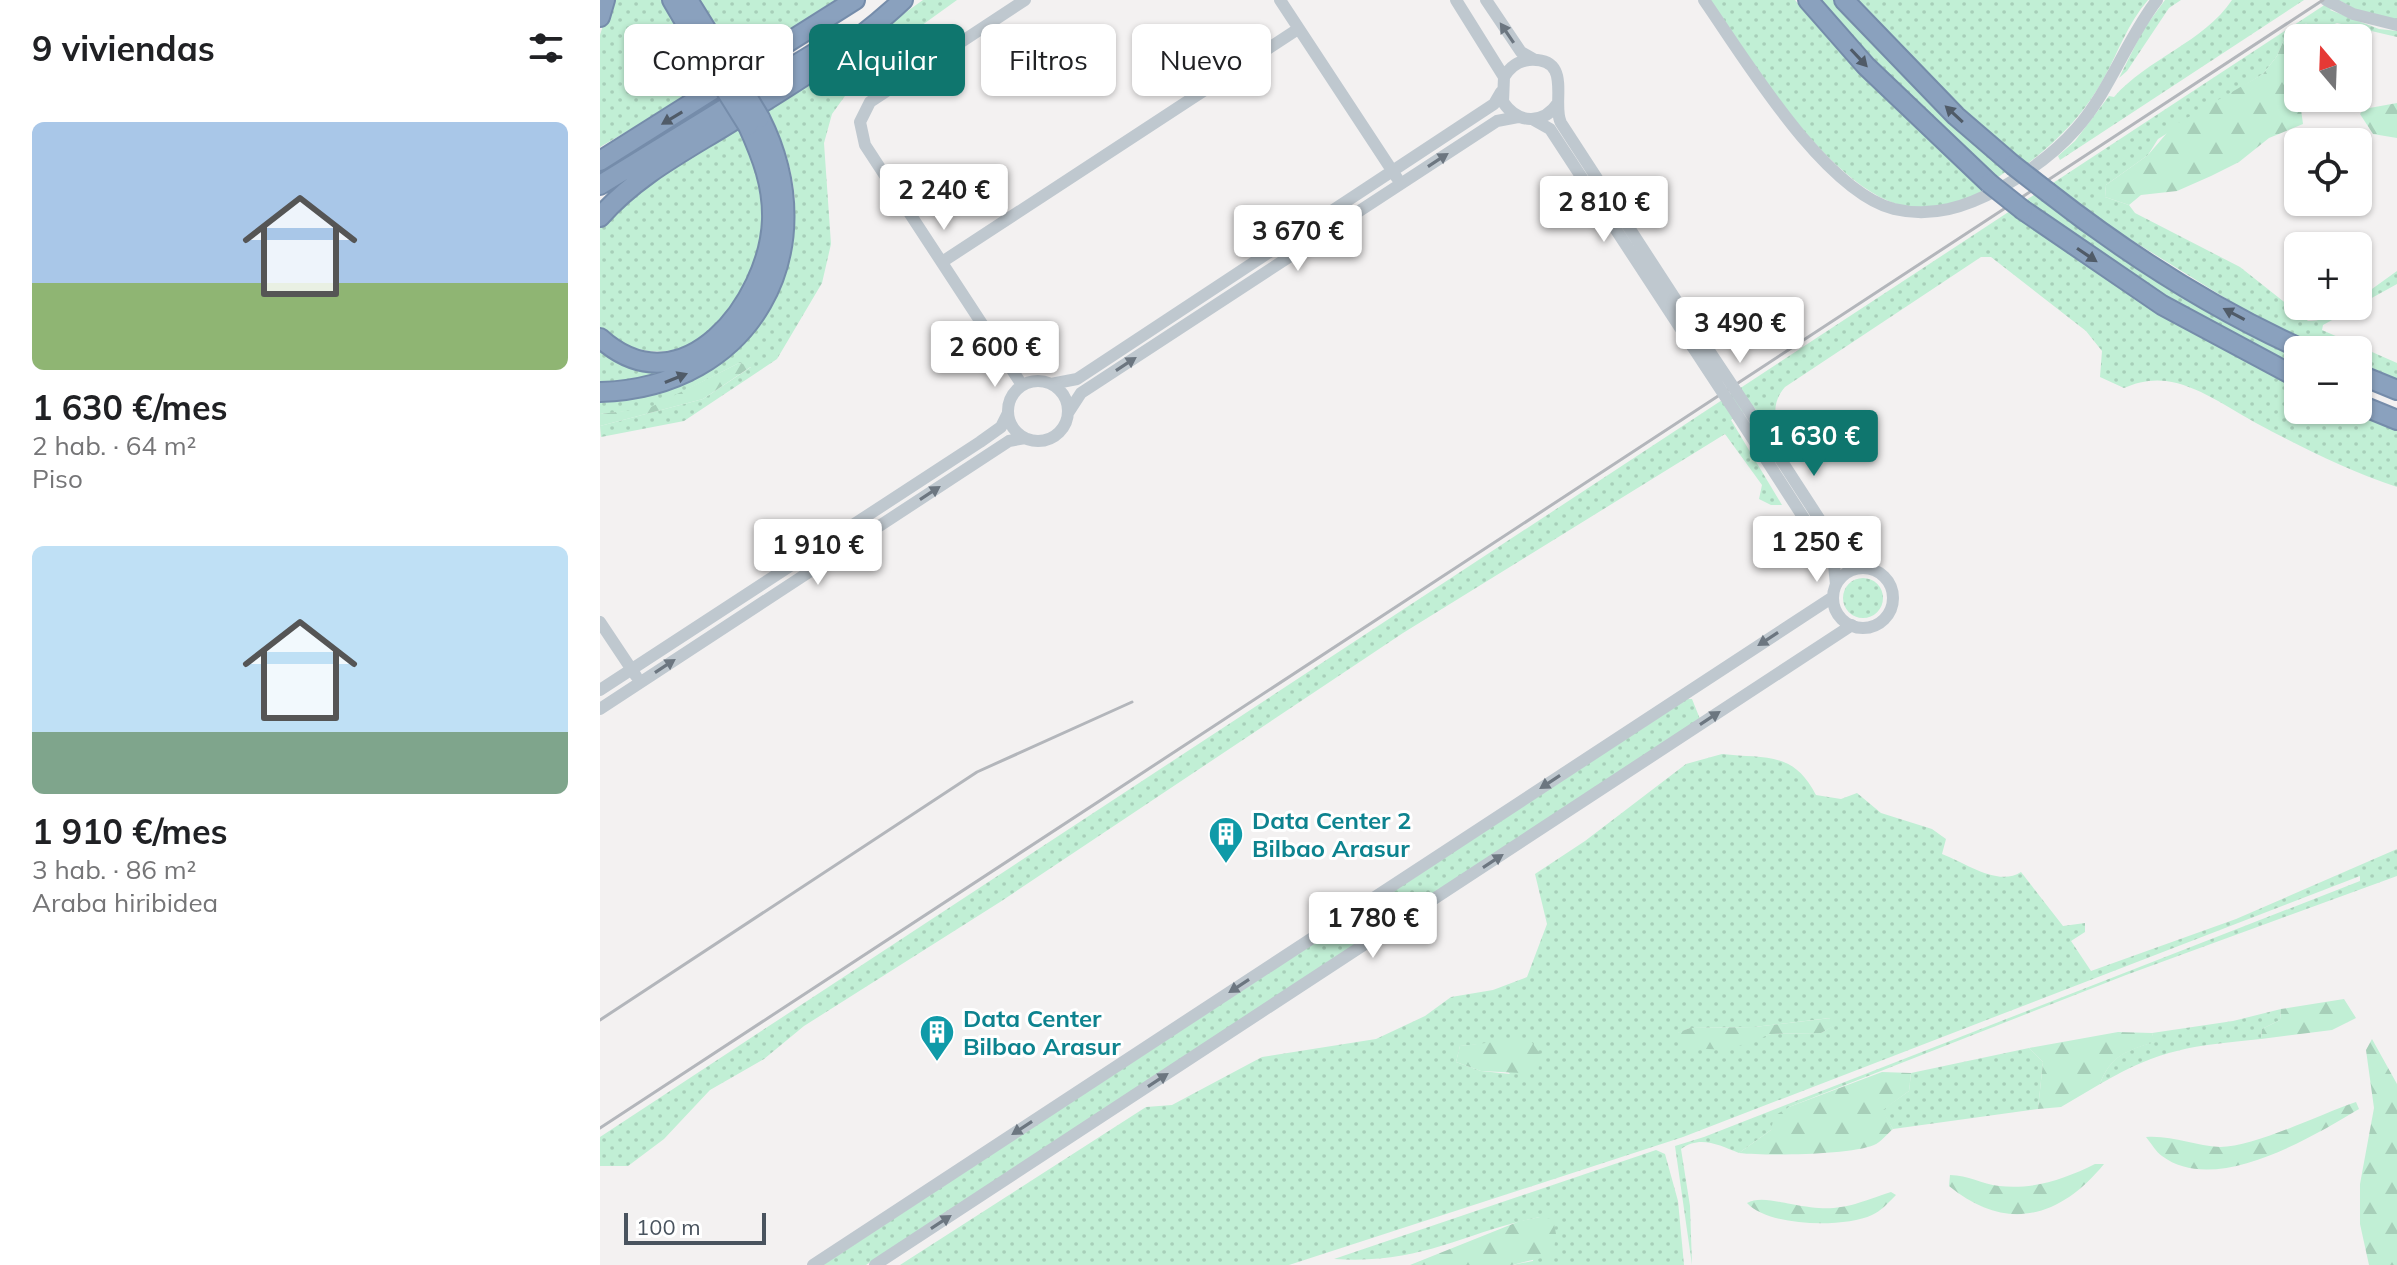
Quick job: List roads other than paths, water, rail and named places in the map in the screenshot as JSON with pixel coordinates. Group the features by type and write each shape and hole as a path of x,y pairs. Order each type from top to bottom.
{"highway":[{"path":"600,17 605,0"},
{"path":"672,0 689,24"},
{"path":"688,0 700,24"},
{"path":"600,161 855,0"},
{"path":"600,185 709,121 896,0"},
{"path":"600,217 635,183 784,90 880,22 903,0"},
{"path":"1808,0 1866,66 1989,183 2023,210 2162,305 2284,370"},
{"path":"1844,0 1956,116 2049,193 2145,262 2284,340"},
{"path":"600,392 655,386 707,363 750,323 765,297 783,246 786,219 779,163 738,96"},
{"path":"600,338 639,360 677,359 705,348 746,302 765,263 772,220 769,181 754,122"},
{"path":"2372,380 2397,390"},
{"path":"2372,410 2397,420"}],"street":[{"path":"1022,385 861,133 863,112 899,82 1025,0"},
{"path":"1280,0 1401,184"},
{"path":"1456,0 1504,77"},
{"path":"1486,0 1521,52 1544,63 1557,75 1561,84 1558,103 1561,123 1697,343"},
{"path":"1704,0 1774,100 1839,176 1881,204 1927,212 1971,204 2013,181 2064,142 2089,111 2157,0"},
{"path":"2331,3 2366,19 2397,25"},
{"path":"942,262 1298,29"},
{"path":"1051,384 1077,379 1494,104 1504,77 1517,64 1535,60"},
{"path":"1501,92 1509,111 1518,117"},
{"path":"1534,120 1552,111 1558,103"},
{"path":"600,709 1009,441 1048,439 1065,424 1081,393 1497,121 1518,117 1534,120 1550,129 1842,554 1884,576 1893,595 1892,606 1875,625 1852,625 875,1265"},
{"path":"600,690 1001,427 1011,398 1022,385 1042,381 1051,384 1067,401 1068,413"},
{"path":"1008,413 1015,430 1025,438"},
{"path":"1743,413 1834,565 1834,591 1840,617 1852,625"},
{"path":"813,1265 1834,591 1843,575 1865,567"},
{"path":"600,622 640,682"}],"railway":[{"path":"600,1128 2323,0"},
{"path":"600,1020 977,772 1132,702"}],"place":[{"name":"Data Center 2 Bilbao Arasur","path":"1226,865"},
{"name":"Data Center Bilbao Arasur","path":"937,1063"}]}
